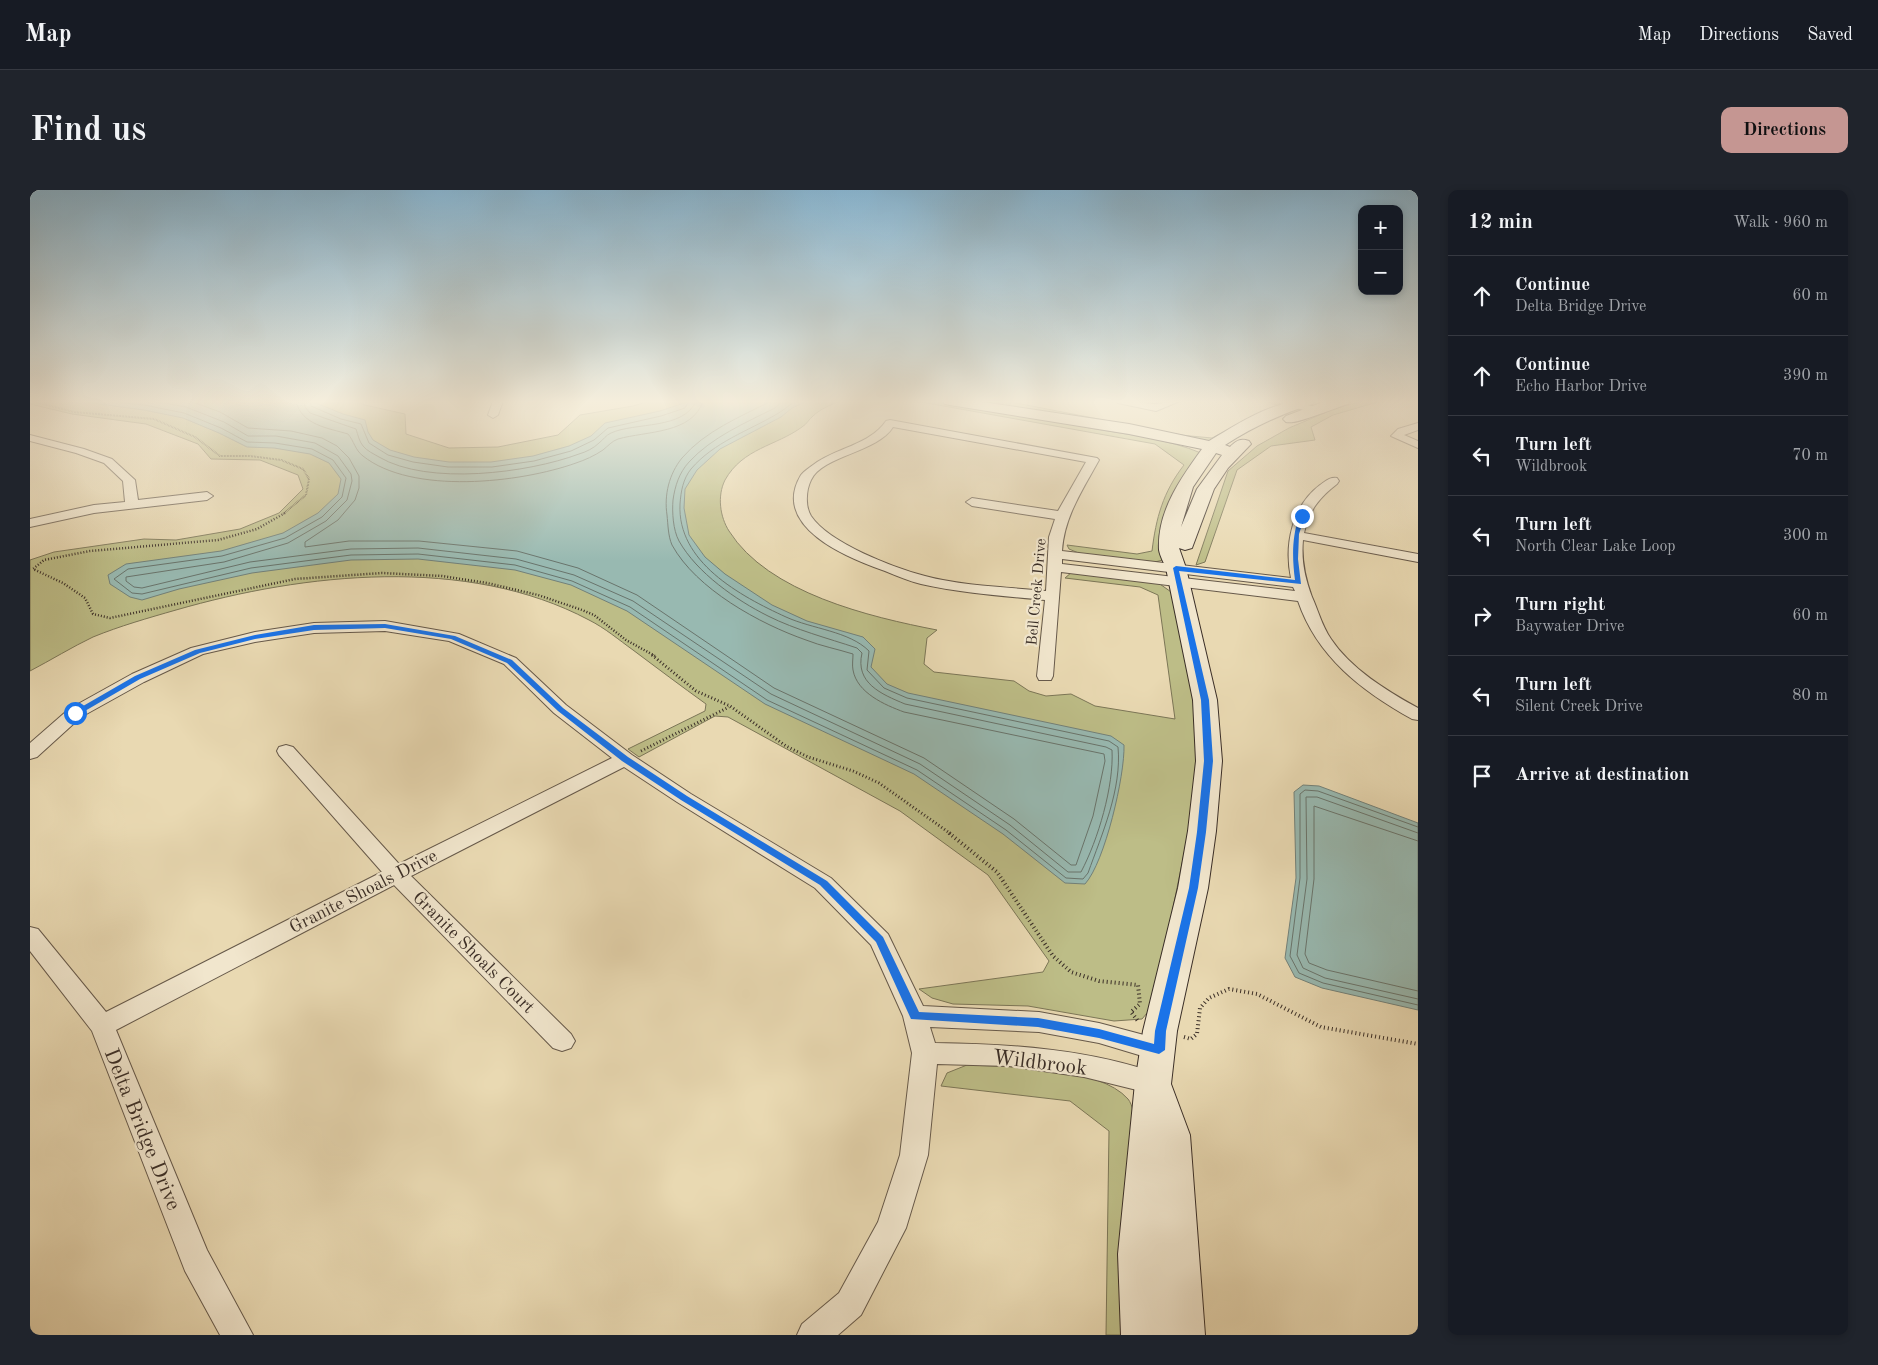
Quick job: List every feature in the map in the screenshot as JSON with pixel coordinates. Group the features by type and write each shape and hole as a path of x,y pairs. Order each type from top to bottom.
{"street":[{"path":"90,454 108,461 129,480 132,504"},
{"path":"840,454 827,460 807,474 800,492 804,516 823,537 864,559 922,580 1053,596"},
{"name":"Bell Creek Drive","path":"1045,676 1053,596 1056,537 1062,516 1094,460 1063,454"},
{"path":"1143,1335 1139,1254 1158,1054 1193,888 1202,832 1208,761 1205,700 1194,645 1170,551 1172,520 1184,487 1207,454"},
{"path":"1177,575 1192,517 1220,467 1230,454"},
{"path":"1334,481 1314,497 1302,516 1296,534 1295,559 1299,583 1316,628 1328,647 1382,695 1418,715"},
{"path":"30,523 94,509 207,496"},
{"path":"972,502 1062,516"},
{"path":"1296,534 1418,558"},
{"path":"1054,560 1177,575 1305,597"},
{"path":"1177,575 1299,583"},
{"path":"30,753 75,713 138,678 197,652 255,637 314,628 385,626 453,637 510,662 560,709 625,759 684,798 824,883 880,940 915,1016 925,1054 914,1155 891,1228 850,1304 813,1335"},
{"name":"Granite Shoals Court","path":"286,751 396,874 562,1040"},
{"name":"Granite Shoals Drive","path":"102,1026 396,874 625,759"},
{"name":"Delta Bridge Drive","path":"30,935 102,1026 196,1260 237,1335"},
{"name":"Wildbrook","path":"915,1016 1038,1022 1099,1033 1158,1054"},
{"name":"Wildbrook","path":"925,1054 1009,1054 1084,1066 1158,1054"},
{"path":"1158,1054 1171,1136 1183,1335"}],"path":[{"path":"218,454 281,460 303,468 309,479 306,495 286,513 257,529 218,540 90,551 44,560 32,569 63,583 85,598 93,614 110,618 296,579 410,573 506,586 538,595 594,615 626,640 656,657 696,691 730,706 786,746 808,757 853,771 879,783 924,817 960,840 997,872 1053,956 1071,972 1086,979 1138,985 1140,1004 1131,1012 1158,1054 1191,1039 1197,1034 1200,1008 1209,998 1230,989 1257,994 1321,1027 1418,1044"},
{"path":"625,759 730,706"}],"green space":[{"path":"207,454 749,454 732,469 725,480 720,499 723,519 729,531 746,553 769,571 794,586 822,599 882,618 937,630 927,638 924,664 934,672 1014,681 1029,691 1046,696 1071,694 1095,706 1175,719 1158,595 1140,587 1065,578 1072,572 1157,582 1174,594 1197,696 1198,785 1153,1006 1142,1019 1114,1021 1028,1006 953,1004 932,998 919,989 1043,972 1049,961 988,875 900,811 728,717 715,716 639,757 628,749 705,711 706,704 601,627 541,599 491,586 438,579 385,577 331,580 277,587 225,597 124,626 93,637 30,671 30,560 54,552 144,539 176,540 240,529 279,513 303,489 298,475 260,460 211,459"},
{"path":"1169,454 1200,454 1163,560 1155,562 1081,554 1069,549 1067,545 1137,554 1152,551 1156,527 1166,495 1184,465"},
{"path":"1247,454 1259,454 1237,470 1205,562 1196,565 1228,471"},
{"path":"967,1065 1029,1068 1075,1074 1097,1080 1114,1088 1130,1102 1136,1125 1131,1335 1106,1335 1109,1131 1070,1101 941,1086 947,1073"}],"water":[{"path":"311,454 405,454 449,462 491,462 539,454 714,454 697,470 685,489 684,508 689,535 705,557 725,574 772,605 807,621 863,637 875,649 871,667 887,684 908,693 1111,736 1124,745 1121,776 1112,818 1100,857 1092,873 1085,884 1065,883 1003,834 914,774 765,704 627,611 571,585 515,570 418,559 351,560 252,573 179,589 142,600 130,597 110,584 108,575 126,564 221,551 283,533 318,513 338,494 341,479 329,463"},
{"path":"1303,785 1319,786 1418,823 1418,1010 1322,988 1295,977 1285,958 1296,878 1294,792"}],"route":[{"path":"75,713 138,678 197,652 255,637 314,628 385,626 453,637 510,662 560,709 625,759 684,798 824,883 880,940 915,1016 987,1018 1038,1022 1099,1033 1159,1050 1160,1031 1193,888 1202,832 1208,761 1205,700 1176,568 1299,583 1295,559 1296,534 1302,516"}]}
